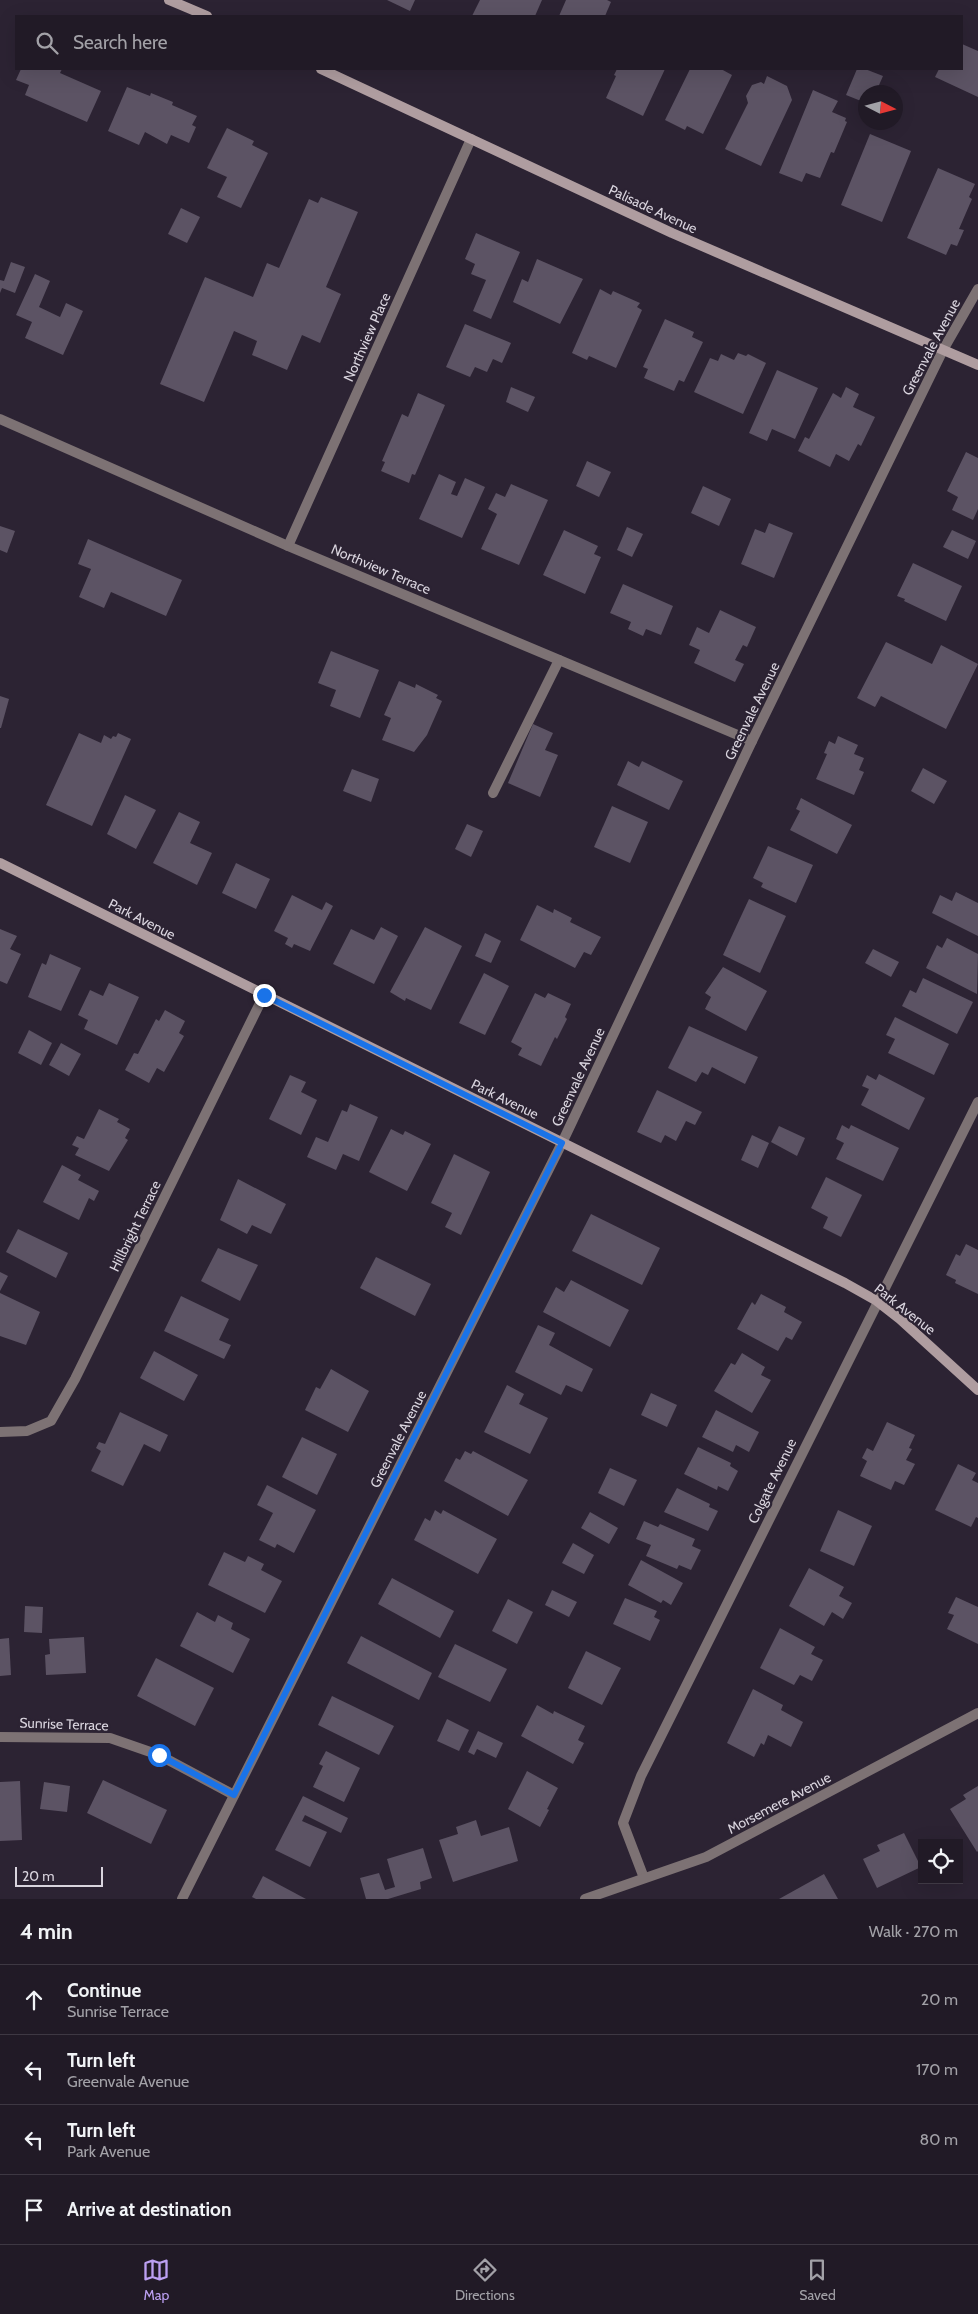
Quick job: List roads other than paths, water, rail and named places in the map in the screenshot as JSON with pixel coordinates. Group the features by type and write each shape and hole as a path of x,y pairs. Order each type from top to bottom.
{"street":[{"path":"169,0 205,15"},
{"name":"Palisade Avenue","path":"323,70 672,233 978,365"},
{"name":"Northview Place","path":"288,546 471,139"},
{"name":"Greenvale Avenue","path":"182,1899 562,1143 752,741 943,350 978,289"},
{"name":"Northview Terrace","path":"0,419 288,546 752,741"},
{"path":"493,793 559,660"},
{"name":"Park Avenue","path":"0,863 877,1301 900,1319 978,1390"},
{"name":"Hillbright Terrace","path":"0,1432 27,1431 51,1421 75,1379 264,995"},
{"name":"Colgate Avenue","path":"644,1878 623,1823 641,1776 978,1102"},
{"name":"Morsemere Avenue","path":"585,1899 706,1857 978,1713"},
{"name":"Sunrise Terrace","path":"0,1737 110,1738 159,1755 234,1795"}]}
